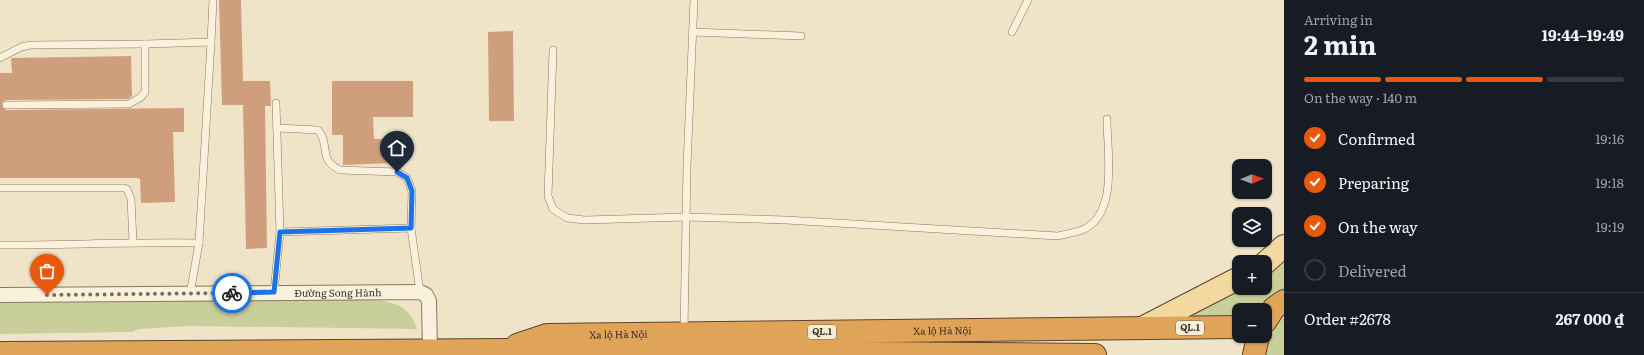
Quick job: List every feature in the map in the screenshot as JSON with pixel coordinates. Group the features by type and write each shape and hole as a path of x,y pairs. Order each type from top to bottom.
{"highway":[{"path":"1272,311 1284,301"},
{"name":"Xa lộ Hà Nội","path":"0,353 430,352 505,350 525,341 547,335 1232,327"},
{"path":"1254,355 1257,343"},
{"name":"QL.1","path":"505,350 1095,355"}],"main road":[{"path":"1272,257 1284,246"},
{"path":"1142,328 1232,282"}],"street":[{"name":"Đường Song Hành","path":"0,295 190,295 274,292 420,292"},
{"path":"420,292 426,295 429,301 430,352"}],"lane":[{"path":"190,295 199,243 211,42 212,0"},
{"path":"684,333 686,217 694,0"},
{"path":"1012,32 1028,0"},
{"path":"693,32 801,36"},
{"path":"0,58 21,47 31,45 211,42"},
{"path":"6,105 129,104 134,102 145,92 145,44"},
{"path":"553,50 548,196 553,209 567,218 585,220 686,217 786,220 1058,236 1083,230 1100,216 1108,195 1107,120"},
{"path":"274,292 280,232 276,103"},
{"path":"277,128 318,130 322,134 326,157 331,166 340,170 397,172 407,178 412,191 411,228 420,292"},
{"path":"0,188 127,189 131,199 133,242"},
{"path":"280,232 411,228"},
{"path":"0,245 100,245 133,242 199,243"}],"green space":[{"path":"1284,253 1284,291 1271,303 1232,303 1232,319 1169,320 1232,291 1232,295 1272,295 1272,262"},
{"path":"360,298 395,304 408,312 417,329 189,326 140,329 132,332 0,334 0,301"},
{"path":"1284,312 1284,355 1262,355 1265,343 1272,343 1272,326"}],"building":[{"path":"219,0 241,0 243,81 270,81 271,106 265,106 267,248 246,249 243,105 222,105"},
{"path":"513,31 514,121 489,121 488,32"},
{"path":"131,56 132,96 128,99 6,100 2,102 2,107 6,110 184,108 184,132 173,132 175,202 141,203 140,179 136,178 0,178 0,73 12,73 11,58"},
{"path":"332,81 413,81 413,117 373,117 374,139 393,139 393,163 343,165 343,135 332,135"}],"way so far":[{"path":"47,295 190,295 232,293"}],"route":[{"path":"232,293 274,292 280,232 411,228 412,191 407,178 397,172"}]}
